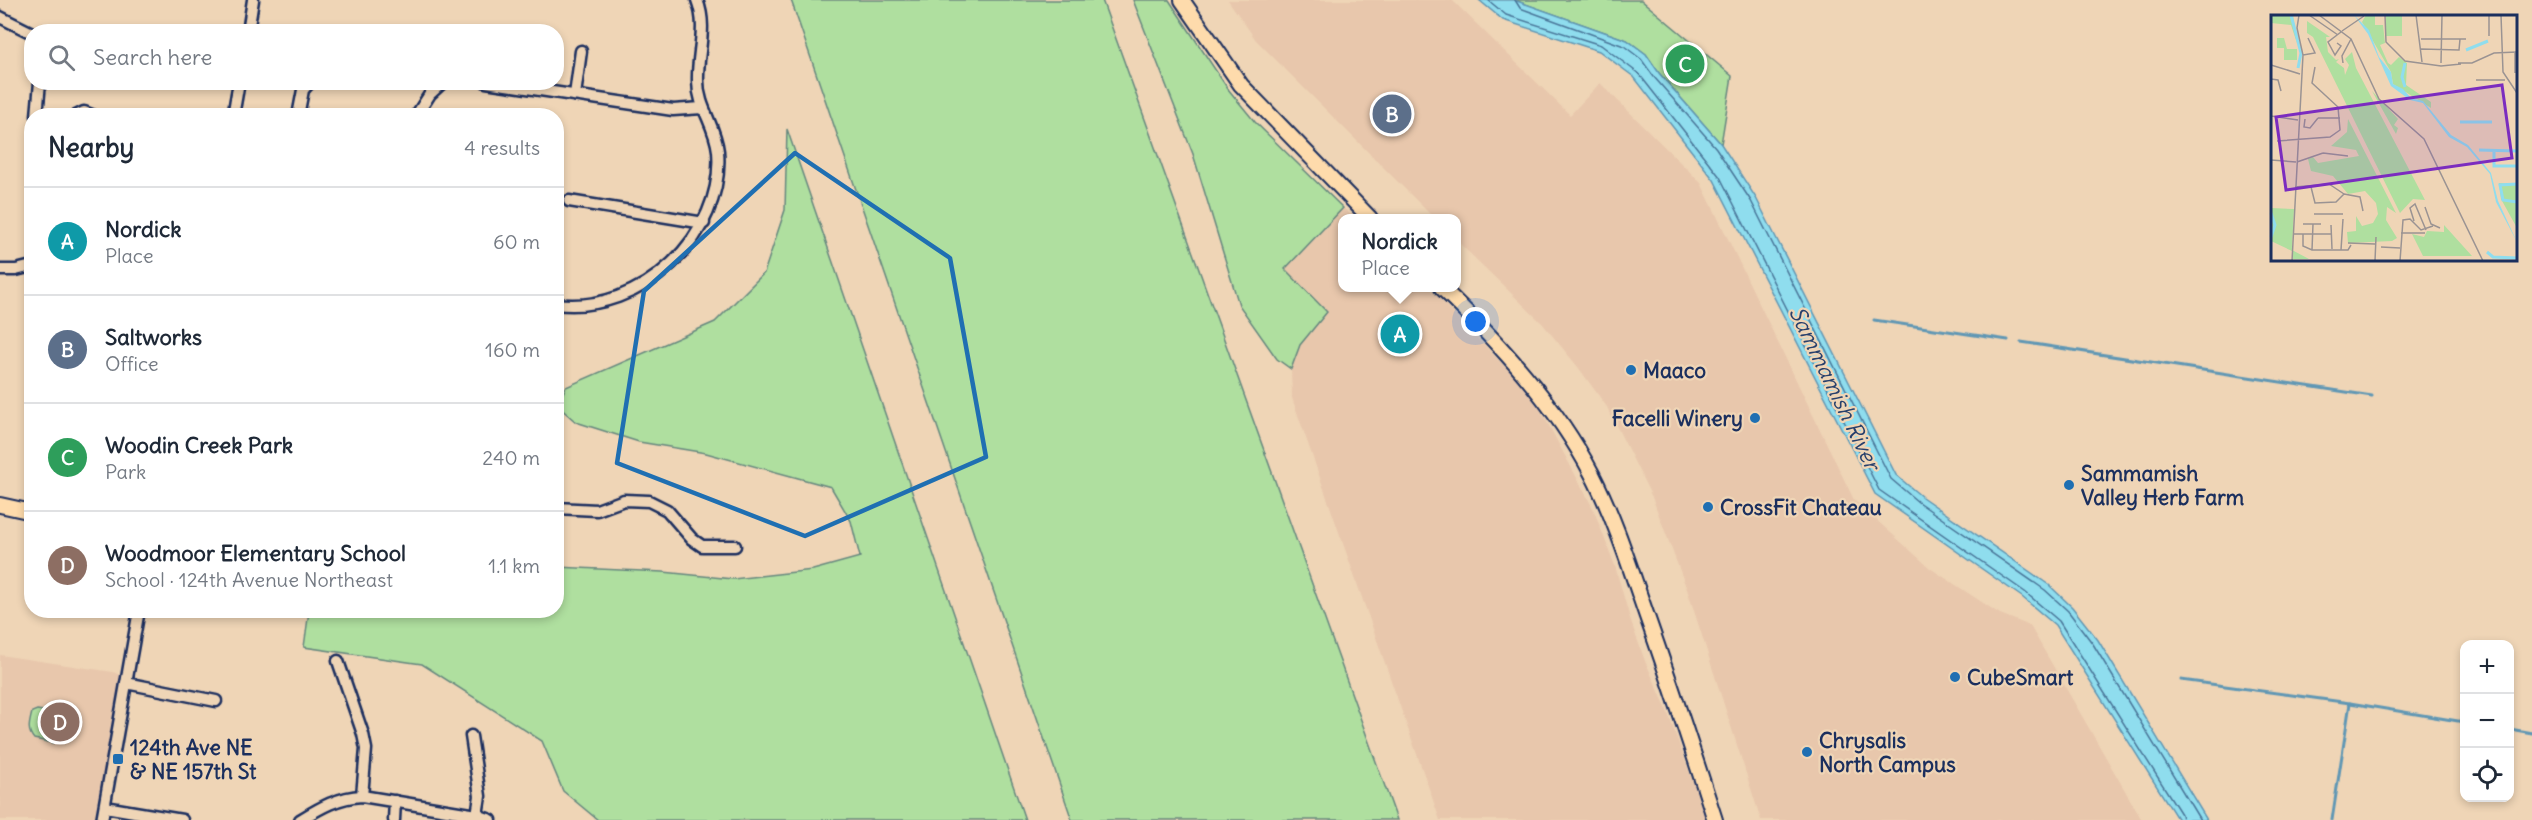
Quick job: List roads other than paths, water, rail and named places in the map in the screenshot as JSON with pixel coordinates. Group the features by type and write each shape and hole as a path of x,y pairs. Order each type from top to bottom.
{"main road":[{"path":"1182,0 1241,85 1365,214"},
{"path":"1446,292 1522,370 1548,404 1592,473 1631,568 1715,820"},
{"path":"0,505 24,510"}],"street":[{"path":"249,24 253,0"},
{"path":"564,305 589,304 612,299 638,287 665,268 687,248 704,223 715,190 718,152 714,130 702,108 698,82 704,27 702,12 697,0"},
{"path":"0,17 24,29"},
{"path":"575,95 581,51"},
{"path":"38,108 39,90"},
{"path":"234,108 238,90"},
{"path":"300,108 303,90"},
{"path":"421,108 434,90"},
{"path":"541,90 674,110 702,108"},
{"path":"569,201 704,223"},
{"path":"0,270 24,268"},
{"path":"564,508 597,510 624,500 649,501 667,510 692,539 702,546 713,548 735,546"},
{"path":"102,820 138,618"},
{"path":"338,661 366,749 362,796"},
{"path":"126,683 216,701"},
{"path":"471,736 480,796 477,814"},
{"path":"300,820 331,802 345,797 362,796 477,814 491,820"},
{"path":"394,820 395,801"},
{"path":"105,807 180,820"}],"water":[{"name":"Sammamish River","path":"1479,0 1514,0 1627,40 1646,54 1659,73 1721,144 1756,198 1896,475 1922,497 2049,585 2072,607 2098,640 2207,820 2178,820 2055,625 2022,597 1875,494 1714,180 1634,77 1599,51 1503,20"}],"waterway":[{"path":"1874,320 2008,340"},
{"path":"2021,342 2372,396"},
{"path":"2181,680 2350,703 2460,721"},
{"path":"2332,820 2350,703"},
{"path":"2514,730 2532,733"}],"place":[{"name":"Woodin Creek Park","path":"1685,64"},
{"name":"Saltworks","path":"1392,114"},
{"name":"Nordick","path":"1400,334"},
{"name":"Maaco","path":"1631,370"},
{"name":"Facelli Winery","path":"1755,418"},
{"name":"Sammamish Valley Herb Farm","path":"2069,485"},
{"name":"CrossFit Chateau","path":"1708,507"},
{"name":"CubeSmart","path":"1955,677"},
{"name":"Woodmoor Elementary School","path":"60,722"},
{"name":"Chrysalis North Campus","path":"1807,752"},
{"name":"124th Ave NE & NE 157th St","path":"118,759"}]}
